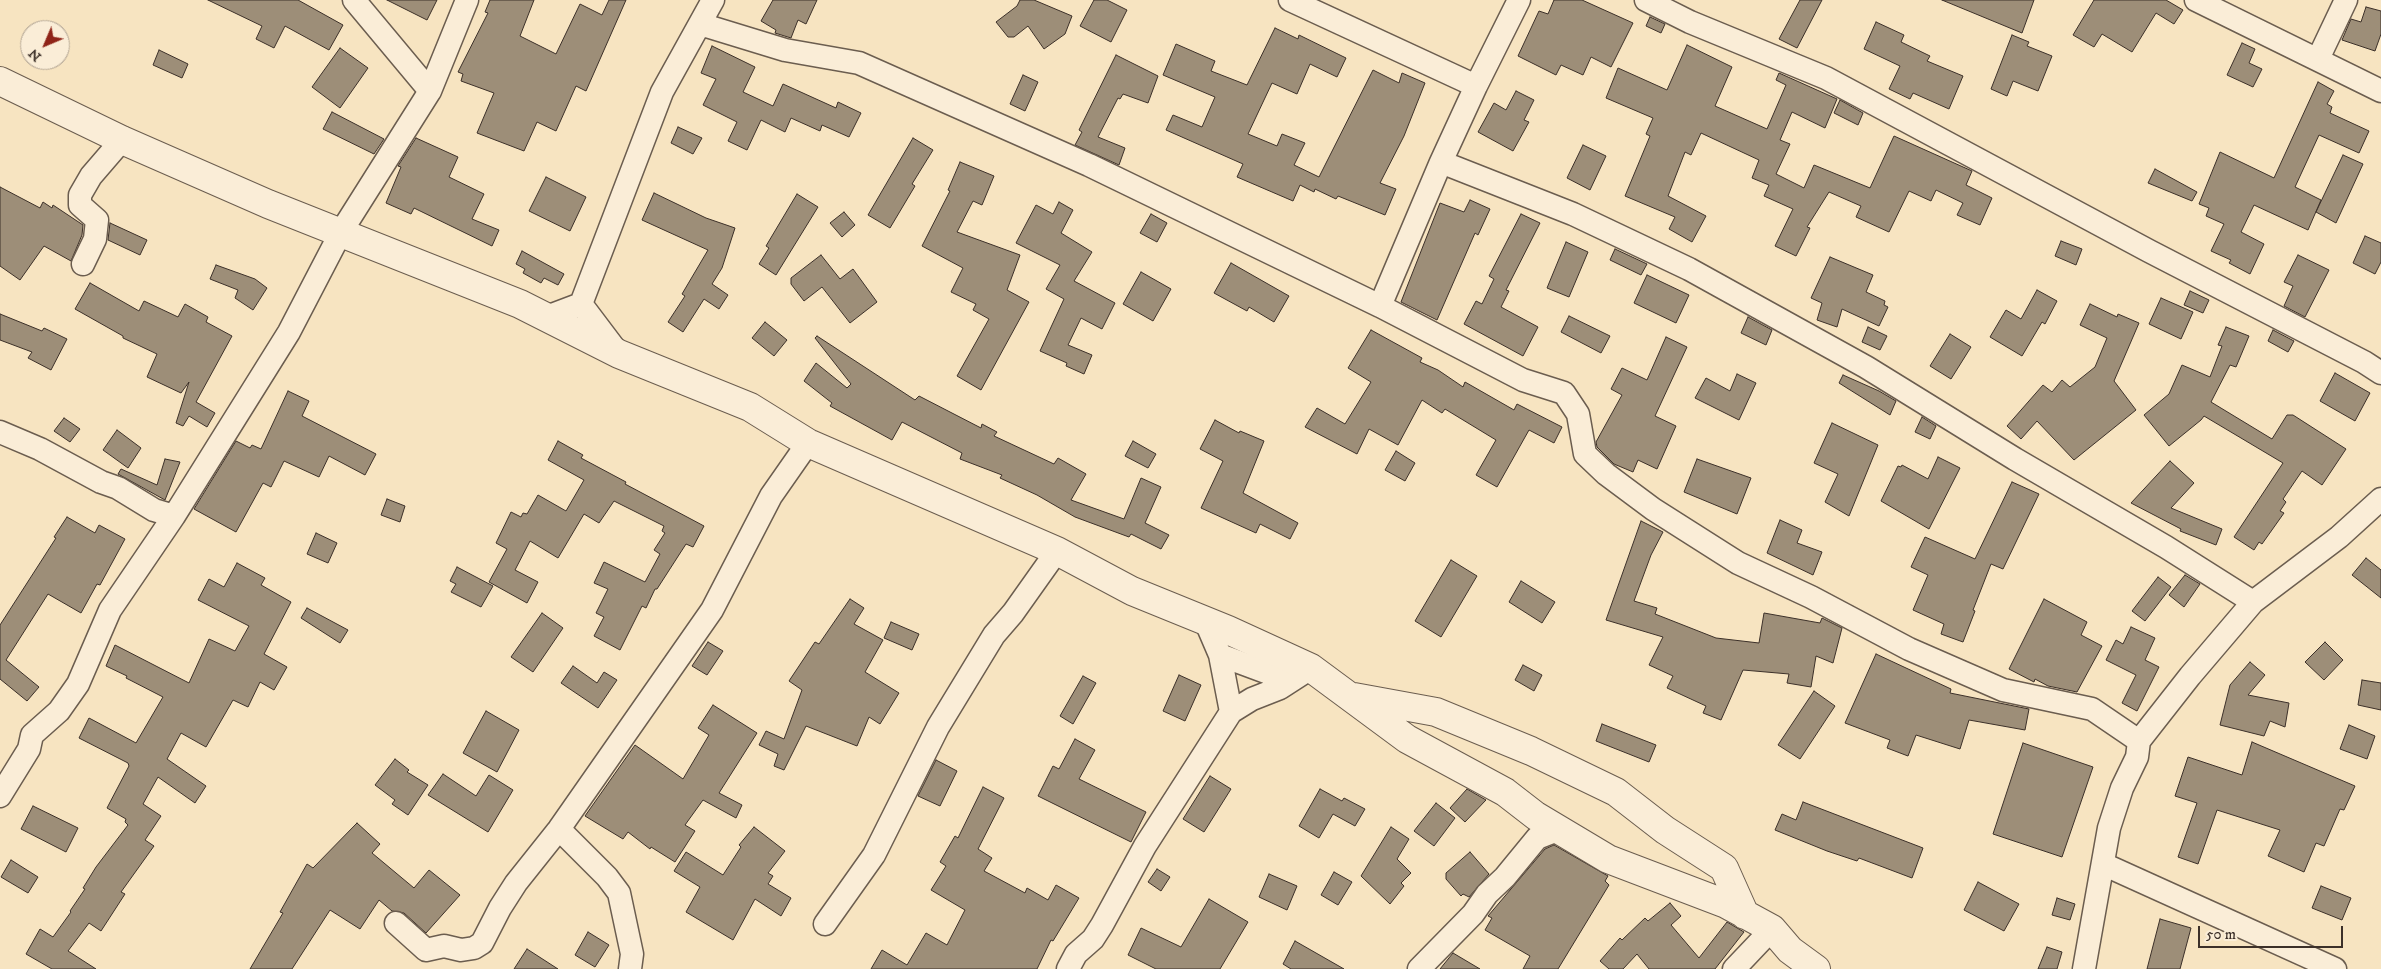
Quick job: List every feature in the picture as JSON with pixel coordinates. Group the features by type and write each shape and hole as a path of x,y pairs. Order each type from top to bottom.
{"street":[{"path":"354,0 430,91"},
{"path":"0,796 29,749 32,735 59,711 78,684 110,610 174,516 289,332 341,232 430,91 467,0"},
{"path":"544,318 581,304 662,92 713,0"},
{"path":"1290,0 1476,86"},
{"path":"1380,306 1441,162 1519,0"},
{"path":"1646,0 1690,22 1826,78 2150,251 2364,362 2381,373"},
{"path":"2196,0 2381,91"},
{"path":"2318,59 2346,0"},
{"path":"700,24 785,50 859,63 1089,165 1380,306 1522,380 1564,393 1578,414 1585,454 1606,474 1653,509 1738,563 1811,597 1909,649 2003,690 2092,709 2139,741"},
{"path":"0,81 122,140 268,204 520,304 544,318 619,354 750,407 808,443 1057,551 1132,591 1205,620 1300,675 1348,695 1436,712 1531,751 1616,792 1665,830 1724,868 1745,915"},
{"path":"83,264 95,239 96,220 80,204 80,194 91,176 122,140"},
{"path":"1441,162 1573,214 1689,269 1866,367 2015,459 2166,547 2253,602"},
{"path":"581,304 619,354"},
{"path":"0,432 47,453 101,482 118,488 154,510 174,516"},
{"path":"396,923 426,950 444,946 461,950 474,948 482,943 500,908 516,883 559,829 712,610 771,496 808,443"},
{"path":"2084,969 2109,828 2122,788 2137,757 2139,741 2190,676 2253,602 2339,537 2381,499"},
{"path":"825,924 874,855 938,727 994,635 1013,613 1057,551"},
{"path":"1205,620 1220,654 1231,712"},
{"path":"1220,654 1300,675"},
{"path":"1068,969 1076,954 1093,939 1107,918 1145,846 1231,712 1300,675"},
{"path":"1348,695 1407,739 1504,792 1544,828 1608,859 1691,890 1745,915 1772,929 1790,950 1816,969"},
{"path":"1419,969 1473,914 1487,894 1505,877 1544,828"},
{"path":"559,829 607,876 619,893 632,954 630,969"},
{"path":"2103,864 2336,969"},
{"path":"1734,969 1772,929"}],"building":[{"path":"208,0 298,0 343,25 329,50 285,26 274,48 256,39 262,26"},
{"path":"387,0 437,0 427,20"},
{"path":"490,0 534,0 520,36 556,54 580,4 602,15 609,0 626,0 586,91 576,86 556,131 537,122 524,151 477,133 494,93 461,81 463,74 458,72 488,13 485,12"},
{"path":"773,0 817,0 806,24 798,20 791,38 775,33 776,30 761,21"},
{"path":"1020,0 1034,0 1072,16 1065,34 1044,49 1028,26 1014,37 1008,37 996,22 1017,6"},
{"path":"1094,0 1107,0 1127,10 1111,42 1080,26"},
{"path":"1554,0 1582,0 1633,23 1611,67 1591,57 1583,75 1561,65 1556,75 1518,56 1539,11 1548,14"},
{"path":"1800,0 1822,0 1797,48 1779,39"},
{"path":"1942,0 2034,0 2022,33"},
{"path":"2094,0 2166,0 2183,10 2174,24 2156,13 2132,52 2102,34 2094,47 2073,35"},
{"path":"2366,7 2381,11 2381,34 2375,51 2342,40 2351,19 2361,22"},
{"path":"1650,17 1665,24 1661,33 1646,26"},
{"path":"1876,22 1904,35 1901,42 1930,56 1927,61 1963,76 1949,109 1913,93 1910,99 1889,89 1900,66 1864,49"},
{"path":"1275,28 1298,39 1299,35 1346,58 1337,77 1310,64 1297,94 1272,83 1248,134 1277,146 1282,134 1305,143 1294,165 1319,177 1373,70 1399,83 1402,73 1425,83 1404,136 1380,183 1396,189 1385,215 1338,196 1336,199 1315,189 1314,192 1300,185 1293,201 1237,177 1243,164 1166,130 1173,115 1202,127 1215,97 1163,75 1176,44 1215,61 1211,71 1247,85"},
{"path":"2012,35 2029,42 2027,46 2052,56 2038,91 2013,81 2007,96 1991,89"},
{"path":"2242,43 2255,49 2249,63 2262,69 2253,87 2227,75"},
{"path":"1687,45 1732,67 1715,106 1767,129 1786,85 1776,80 1779,73 1837,99 1825,128 1792,112 1780,140 1790,144 1776,174 1804,188 1814,165 1870,188 1894,136 1972,171 1966,185 1992,198 1980,225 1957,215 1963,203 1936,190 1931,201 1909,191 1889,232 1856,217 1861,206 1829,192 1807,227 1810,228 1796,256 1775,246 1793,209 1764,196 1769,185 1752,178 1759,160 1701,133 1691,155 1685,152 1668,196 1706,216 1692,242 1669,229 1675,217 1625,196 1650,136 1646,134 1653,118 1606,98 1618,68 1667,90"},
{"path":"712,46 755,67 743,92 773,106 783,84 836,108 838,102 861,113 849,137 822,125 820,131 791,118 785,132 761,120 747,150 728,141 737,122 703,105 716,79 701,73"},
{"path":"340,48 368,68 340,108 312,87"},
{"path":"159,50 188,64 182,78 153,65"},
{"path":"1116,55 1158,76 1148,103 1123,94 1120,99 1118,98 1098,137 1125,148 1119,165 1075,145 1082,132 1079,130"},
{"path":"1023,75 1038,82 1025,111 1010,104"},
{"path":"2318,82 2334,91 2327,104 2332,107 2330,113 2369,131 2359,153 2319,135 2295,187 2321,200 2308,230 2254,205 2241,232 2264,244 2250,274 2229,263 2231,260 2211,251 2224,224 2206,216 2209,208 2199,204 2220,152 2274,178"},
{"path":"1516,91 1534,100 1524,120 1529,122 1513,151 1478,132 1494,103 1506,110"},
{"path":"1840,100 1863,113 1858,125 1834,113"},
{"path":"332,112 384,139 374,154 323,129"},
{"path":"678,127 702,138 693,154 671,143"},
{"path":"416,138 458,157 449,177 484,194 472,219 499,230 492,246 414,208 411,214 386,203 401,167 398,166"},
{"path":"913,138 933,150 912,184 915,186 890,228 868,215"},
{"path":"1583,145 1606,156 1590,190 1567,178"},
{"path":"2343,155 2363,164 2336,223 2316,212"},
{"path":"960,162 994,176 982,205 973,201 957,232 1020,255 1007,290 1029,302 981,390 957,376 989,319 973,310 976,304 951,292 963,268 922,246 950,191 948,190"},
{"path":"2155,169 2197,192 2192,201 2148,183"},
{"path":"546,177 586,197 570,231 529,211"},
{"path":"0,187 40,208 43,202 52,208 53,205 83,225 82,235 71,261 44,246 20,280 0,266"},
{"path":"654,193 706,218 735,228 722,268 712,284 728,295 719,309 704,299 683,332 668,322 685,296 682,294 708,250 642,220"},
{"path":"797,194 818,207 776,275 759,264 769,248 766,246"},
{"path":"1470,200 1490,209 1478,235 1475,233 1437,320 1401,302 1440,203 1464,212"},
{"path":"1059,202 1073,210 1061,233 1092,252 1074,281 1115,303 1102,329 1081,318 1068,345 1092,355 1084,374 1066,366 1067,363 1040,351 1064,299 1046,289 1060,265 1016,243 1036,205 1053,214"},
{"path":"844,212 855,225 842,237 830,223"},
{"path":"1151,214 1167,223 1157,242 1140,233"},
{"path":"1521,214 1540,223 1506,290 1509,291 1501,307 1538,327 1523,356 1464,324 1476,301 1482,304 1494,279 1489,276"},
{"path":"110,223 147,240 140,255 108,240"},
{"path":"2365,236 2381,243 2381,262 2375,274 2353,263"},
{"path":"2061,241 2082,249 2076,265 2055,256"},
{"path":"1566,242 1588,252 1569,297 1547,288"},
{"path":"1615,249 1647,264 1641,275 1610,260"},
{"path":"522,251 564,274 558,285 544,278 541,283 523,273 525,269 516,264"},
{"path":"821,255 840,279 853,269 877,302 850,323 822,287 804,301 791,284 791,278"},
{"path":"2298,255 2329,270 2305,317 2284,306 2293,286 2284,282"},
{"path":"1830,257 1873,275 1866,292 1885,301 1884,305 1888,307 1879,326 1842,309 1837,327 1817,320 1822,303 1811,298"},
{"path":"1231,263 1289,296 1274,322 1249,307 1247,311 1214,293"},
{"path":"216,265 255,279 267,288 253,310 235,298 238,290 210,279"},
{"path":"1141,272 1171,289 1153,321 1123,304"},
{"path":"1647,275 1689,295 1676,323 1634,303"},
{"path":"90,283 139,311 144,301 178,317 185,304 208,317 206,322 232,336 196,402 215,413 207,427 189,416 183,426 176,423 189,382 181,393 147,377 157,354 123,338 123,336 75,309"},
{"path":"2037,290 2057,301 2045,324 2042,322 2022,356 1990,337 2006,310 2021,319"},
{"path":"2190,291 2209,300 2203,313 2184,305"},
{"path":"2161,298 2193,312 2181,339 2149,324"},
{"path":"2090,304 2117,317 2118,314 2139,323 2114,381 2136,410 2074,460 2037,421 2021,439 2007,426 2043,385 2052,392 2062,380 2070,387 2095,367 2107,338 2080,325"},
{"path":"0,314 42,331 44,328 67,339 51,370 28,358 32,352 0,340"},
{"path":"1569,316 1610,336 1601,353 1561,332"},
{"path":"1748,317 1772,330 1766,345 1741,333"},
{"path":"765,322 787,340 774,356 752,338"},
{"path":"1868,327 1887,336 1880,350 1862,342"},
{"path":"2226,327 2249,336 2236,367 2230,365 2211,402 2272,439 2287,415 2293,415 2346,449 2322,485 2302,471 2283,499 2286,502 2280,511 2284,513 2262,544 2259,542 2254,550 2234,537 2283,463 2204,416 2169,446 2144,415 2169,394 2182,365 2210,377 2222,346 2218,345"},
{"path":"1371,330 1422,358 1420,362 1438,370 1463,387 1465,382 1514,410 1517,404 1562,427 1554,443 1529,430 1497,487 1476,475 1496,440 1445,409 1442,413 1422,400 1398,445 1369,429 1357,454 1305,427 1317,408 1345,424 1371,382 1348,368"},
{"path":"2273,330 2294,341 2288,352 2268,341"},
{"path":"1950,334 1971,347 1951,379 1930,366"},
{"path":"817,336 915,400 919,396 981,428 982,424 997,432 994,436 1054,464 1058,458 1086,474 1071,500 1124,519 1141,478 1161,487 1145,523 1169,535 1161,549 1131,534 1129,537 1075,517 1037,495 1000,478 1002,475 960,459 962,453 902,422 892,440 830,406 832,403 804,381 816,363 847,388 851,384 815,338"},
{"path":"1666,337 1687,347 1655,416 1676,426 1657,469 1638,460 1633,472 1614,464 1597,447 1596,442 1622,395 1611,389 1622,368 1647,380"},
{"path":"2335,373 2370,393 2355,421 2320,401"},
{"path":"1737,374 1756,383 1739,420 1695,398 1706,378 1730,391"},
{"path":"1843,375 1896,401 1890,415 1839,383"},
{"path":"288,391 309,401 302,416 376,454 365,475 329,456 319,477 284,461 271,487 263,483 236,532 194,509 236,441 250,448 252,445 261,449"},
{"path":"1922,417 1936,426 1930,439 1915,432"},
{"path":"64,418 80,429 70,442 54,431"},
{"path":"1215,420 1239,433 1240,431 1264,441 1243,493 1298,523 1290,539 1260,524 1256,533 1201,508 1223,461 1200,449"},
{"path":"1832,423 1878,445 1849,516 1825,502 1838,474 1814,463"},
{"path":"117,430 141,448 128,468 103,450"},
{"path":"558,441 583,455 581,458 626,482 625,484 704,526 693,547 686,544 657,589 655,589 646,608 642,606 620,650 594,636 604,617 596,613 608,589 594,583 604,562 645,582 660,554 654,550 665,533 662,531 664,526 614,501 599,523 584,514 558,558 530,541 515,570 538,582 527,603 489,582 507,549 496,543 511,512 521,517 523,513 527,514 538,495 566,511 584,480 548,460"},
{"path":"1133,441 1156,454 1148,468 1125,456"},
{"path":"1396,451 1415,463 1405,481 1385,470"},
{"path":"1938,457 1960,468 1929,529 1881,501 1898,466 1901,467 1902,465 1928,479"},
{"path":"165,459 180,462 165,500 118,474 121,469 157,485"},
{"path":"1697,459 1751,478 1737,514 1684,492"},
{"path":"2170,461 2194,483 2171,508 2222,529 2216,545 2180,531 2181,529 2131,503"},
{"path":"2012,482 2039,494 2003,569 1991,564 1963,642 1941,634 1944,624 1913,610 1928,575 1911,567 1925,537 1975,559"},
{"path":"387,499 405,506 400,522 381,515"},
{"path":"67,517 95,533 99,525 125,539 100,585 97,584 81,613 48,594 6,660 39,687 27,701 0,679 0,625 56,538 54,537"},
{"path":"1780,520 1802,530 1797,543 1822,552 1813,575 1767,553"},
{"path":"1641,521 1663,532 1651,555 1634,601 1657,608 1655,614 1716,638 1759,643 1764,613 1820,623 1822,618 1842,628 1833,663 1816,656 1811,687 1787,683 1789,674 1743,670 1721,720 1703,713 1706,706 1667,688 1673,676 1649,665 1663,637 1606,620"},
{"path":"316,533 337,543 328,563 307,554"},
{"path":"2366,558 2381,570 2381,598 2352,575"},
{"path":"1451,560 1477,576 1441,637 1415,621"},
{"path":"237,563 265,578 261,585 291,602 264,654 287,667 274,690 260,682 248,707 233,700 206,747 181,733 167,759 206,786 195,803 158,777 143,804 161,816 145,840 154,846 121,892 125,894 101,931 89,923 68,951 96,969 52,969 26,954 40,929 53,937 71,912 96,867 128,825 125,822 126,819 107,808 129,766 128,763 79,738 89,718 136,743 163,697 106,666 115,645 189,683 209,639 235,651 249,626 198,600 209,579 224,587"},
{"path":"457,567 493,586 481,607 451,592 456,584 450,581"},
{"path":"2185,575 2200,584 2184,607 2169,595"},
{"path":"2158,577 2171,587 2145,621 2132,611"},
{"path":"1521,581 1555,602 1542,623 1509,602"},
{"path":"850,599 864,608 854,624 883,640 865,672 899,693 880,724 869,717 857,746 806,726 784,770 774,766 778,754 759,745 766,731 784,739 802,690 789,681 815,642 819,644"},
{"path":"2044,599 2087,622 2081,635 2102,646 2077,692 2048,686 2035,679 2034,682 2009,669"},
{"path":"307,608 348,630 340,643 301,618"},
{"path":"542,613 563,628 533,672 511,657"},
{"path":"891,622 919,634 912,650 884,638"},
{"path":"2131,627 2155,638 2145,660 2159,667 2137,711 2122,703 2136,675 2106,660 2116,640 2123,644"},
{"path":"708,642 723,651 707,675 692,666"},
{"path":"2325,642 2343,660 2324,680 2305,662"},
{"path":"1876,654 1951,689 1950,693 2029,709 2025,730 1969,720 1960,749 1916,735 1908,756 1887,748 1890,740 1845,723"},
{"path":"2250,662 2265,675 2248,695 2289,703 2285,727 2270,721 2264,736 2220,725 2230,685"},
{"path":"1523,665 1542,675 1534,691 1515,680"},
{"path":"573,666 597,683 604,672 617,680 598,708 561,683"},
{"path":"1179,675 1201,685 1185,721 1163,711"},
{"path":"1083,676 1096,683 1073,724 1060,716"},
{"path":"2362,680 2381,683 2381,710 2358,705"},
{"path":"1814,691 1835,706 1800,759 1778,745"},
{"path":"713,705 757,733 719,793 742,805 736,818 703,800 685,825 695,831 675,862 651,847 650,849 628,832 623,839 585,816 635,745 683,779 709,735 698,728"},
{"path":"486,711 519,730 497,772 463,753"},
{"path":"1602,724 1656,745 1649,762 1596,741"},
{"path":"2349,725 2375,736 2367,759 2340,749"},
{"path":"1075,739 1095,750 1079,779 1146,812 1131,842 1038,796 1053,766 1059,769"},
{"path":"2252,742 2355,786 2344,810 2340,809 2324,846 2316,843 2304,872 2268,856 2280,830 2217,810 2198,864 2178,857 2197,803 2175,796 2188,757 2242,775"},
{"path":"2023,743 2093,767 2062,857 1993,834"},
{"path":"395,759 409,770 407,772 428,785 408,815 392,804 395,800 375,785"},
{"path":"936,760 957,771 940,806 918,796"},
{"path":"443,774 476,796 489,775 513,790 488,832 428,795"},
{"path":"1210,776 1231,789 1204,832 1183,819"},
{"path":"983,787 1004,798 978,849 992,858 984,871 1025,893 1027,888 1048,900 1056,885 1079,898 1053,941 1051,940 1037,969 871,969 882,950 907,965 926,933 947,945 965,910 931,890 946,866 940,862 955,836 958,838"},
{"path":"1320,789 1342,801 1344,798 1365,809 1355,826 1333,814 1319,838 1299,826"},
{"path":"1467,789 1486,800 1465,822 1450,808"},
{"path":"1803,802 1923,848 1912,878 1859,858 1857,861 1827,851 1775,830 1782,814 1796,820"},
{"path":"1436,803 1455,818 1434,846 1414,831"},
{"path":"33,806 78,828 66,852 21,829"},
{"path":"357,823 380,844 372,853 414,888 429,870 460,895 426,933 404,913 392,911 379,900 360,929 330,910 292,969 250,969 283,913 280,912 307,864 313,868"},
{"path":"754,827 785,851 768,873 773,876 768,884 791,898 781,916 755,899 733,940 686,912 700,887 674,871 686,852 723,875 741,847 739,845"},
{"path":"1391,827 1409,839 1397,859 1411,873 1401,883 1404,886 1390,904 1361,876"},
{"path":"1554,845 1608,876 1605,881 1609,885 1558,969 1523,969 1530,956 1485,930 1492,918 1488,916 1545,849"},
{"path":"1470,852 1489,874 1469,897 1463,894 1461,896 1446,879 1446,873"},
{"path":"11,860 38,877 28,893 1,877"},
{"path":"1157,869 1170,877 1161,891 1148,882"},
{"path":"1334,872 1352,882 1338,905 1321,895"},
{"path":"1269,874 1297,886 1287,910 1259,897"},
{"path":"1978,882 2019,904 2004,931 1964,910"},
{"path":"2321,886 2351,898 2342,920 2312,908"},
{"path":"2057,898 2075,904 2070,920 2052,915"},
{"path":"1209,899 1248,922 1220,969 1156,969 1128,955 1141,928 1181,947"},
{"path":"1670,903 1681,916 1671,925 1699,958 1727,922 1744,932 1715,969 1649,969 1637,954 1623,969 1609,969 1600,961 1620,938 1622,940 1645,918 1648,921"},
{"path":"2160,919 2191,928 2180,969 2147,969"},
{"path":"588,932 609,945 595,967 575,955"},
{"path":"1295,941 1344,969 1291,969 1283,964"},
{"path":"2047,947 2062,952 2057,969 2038,969"},
{"path":"527,949 558,969 514,969"},
{"path":"1453,953 1480,969 1440,969"}]}
